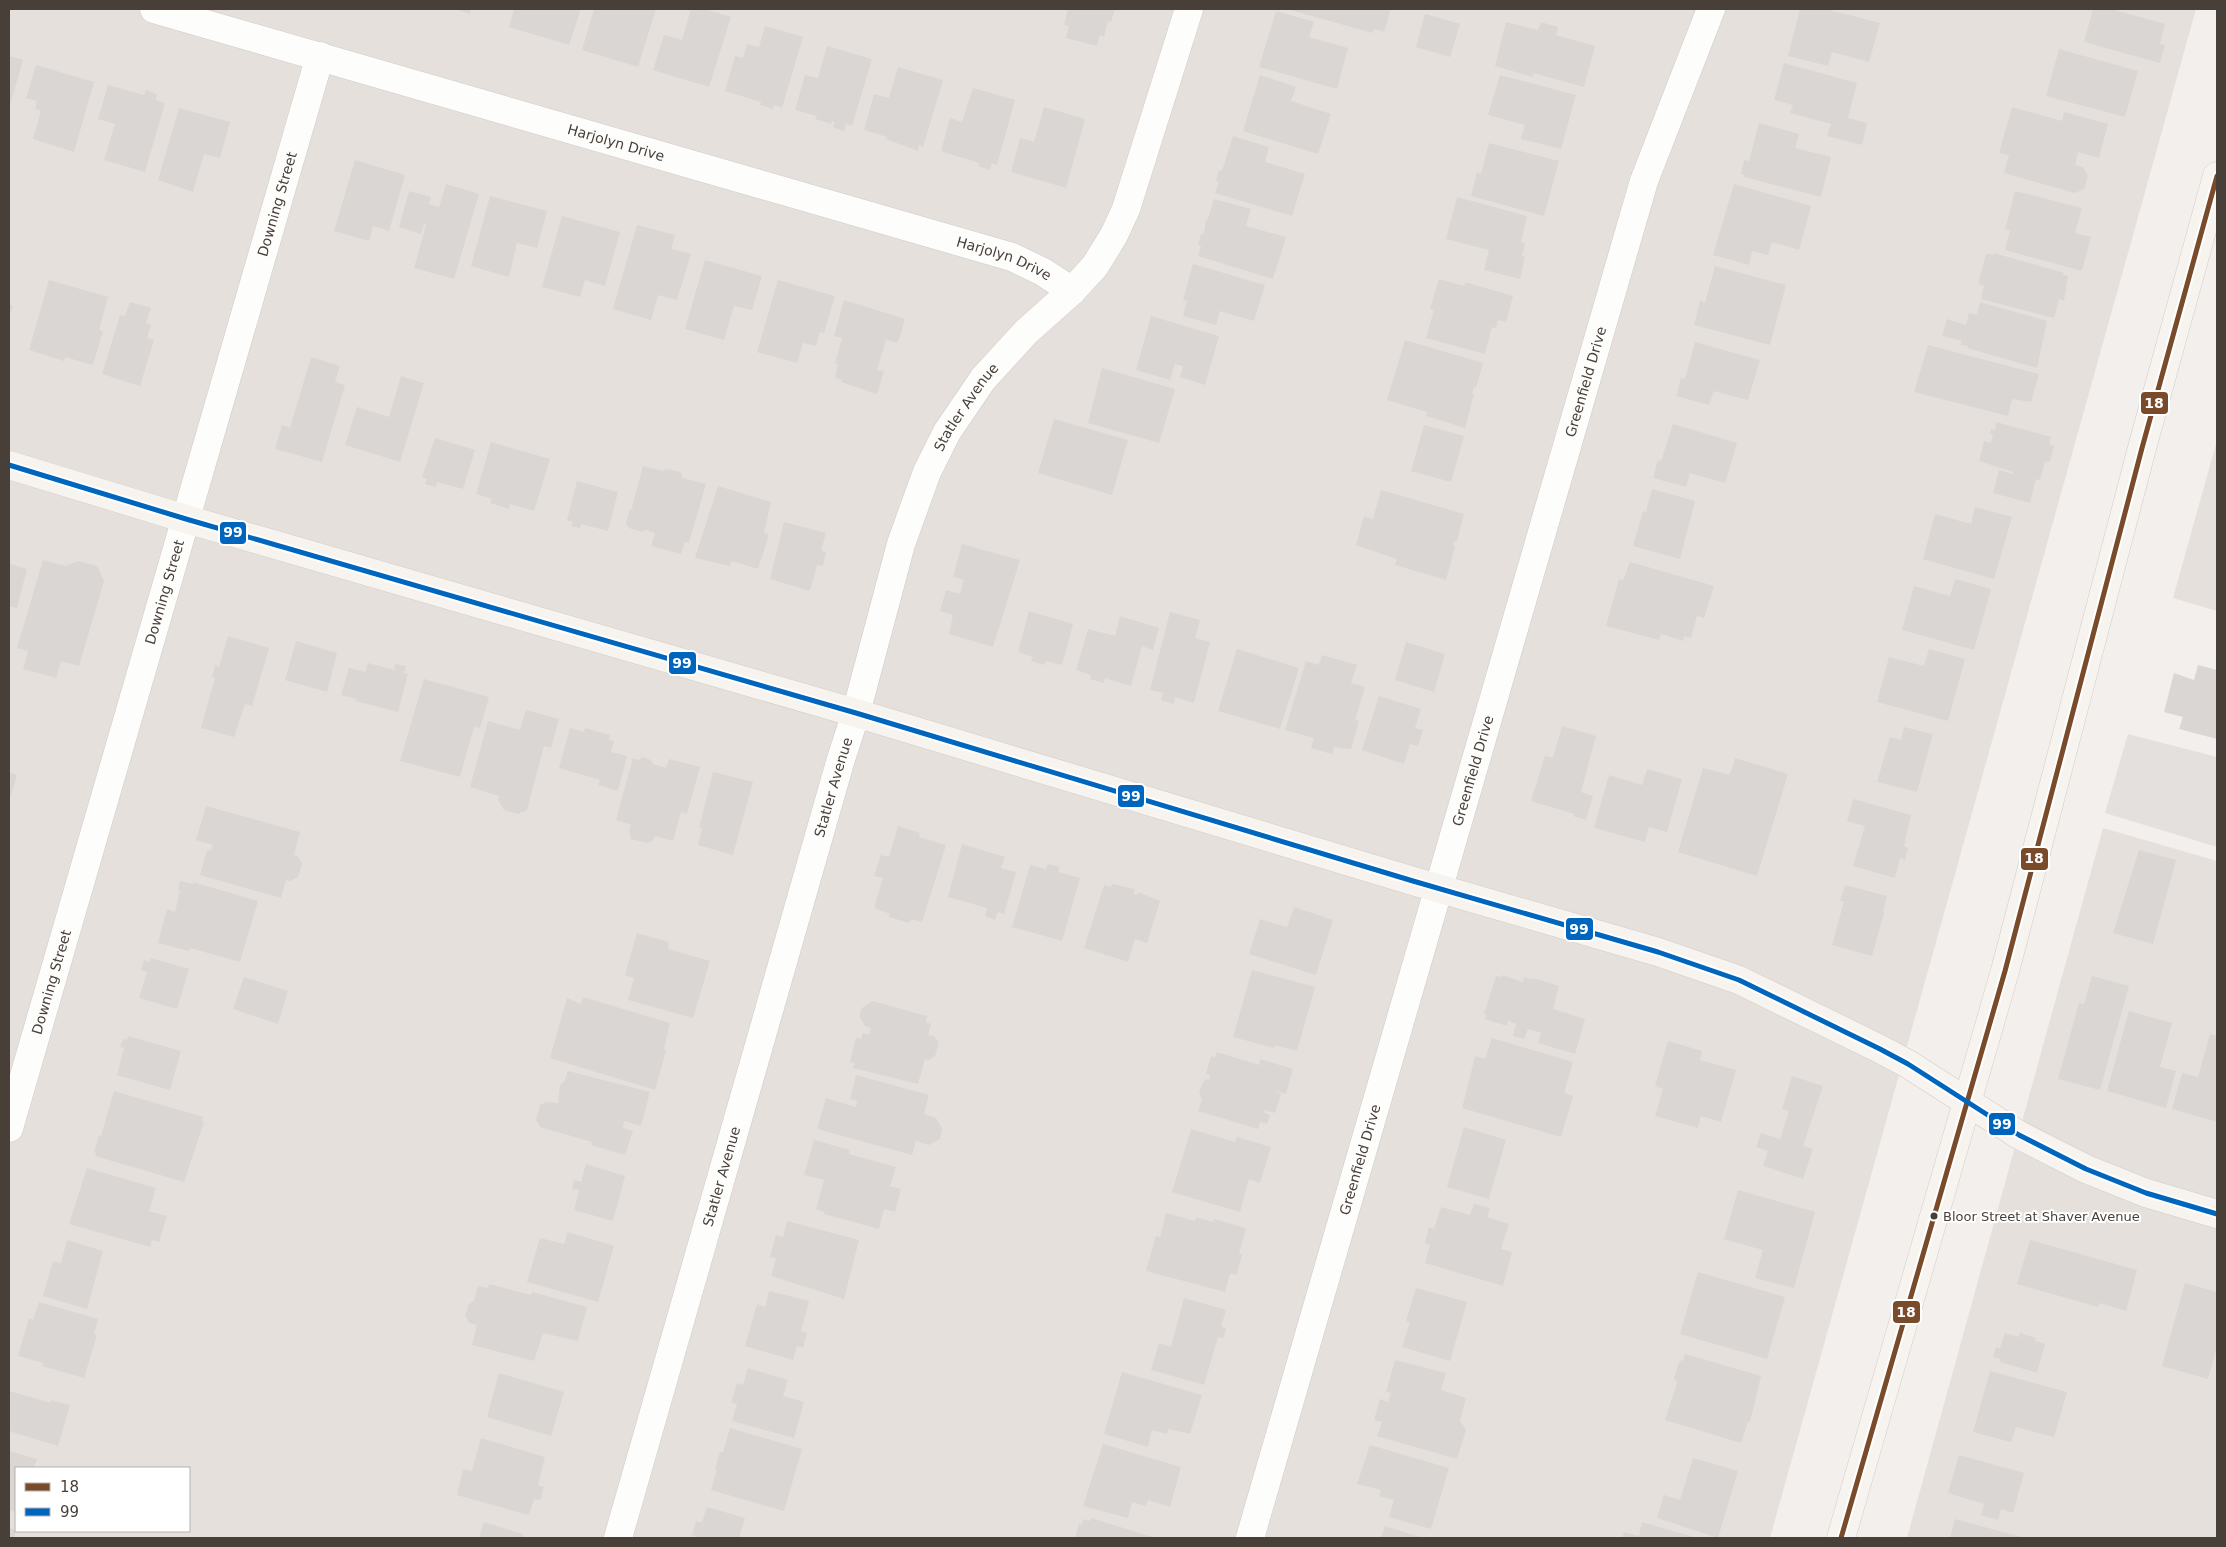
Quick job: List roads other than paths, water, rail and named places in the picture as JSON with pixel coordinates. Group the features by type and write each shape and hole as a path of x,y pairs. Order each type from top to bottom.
{"street":[{"name":"Harjolyn Drive","path":"154,9 1012,257 1043,272 1072,291"},
{"name":"Statler Avenue","path":"618,1538 841,759 856,713 901,544 911,521 927,472 947,432 983,379 1026,332 1072,291 1095,266 1114,235 1126,209 1190,9"},
{"name":"Greenfield Drive","path":"1250,1538 1644,181 1706,10"},
{"name":"Downing Street","path":"9,1128 320,56"},
{"path":"1841,1538 1968,1103 2061,764 2142,448 2217,176"},
{"path":"9,465 186,519 856,713 1438,889 1658,952 1739,980 1908,1064 2019,1135 2086,1169 2146,1193 2217,1214"}],"place":[{"name":"Bloor Street at Shaver Avenue","path":"1934,1216"}]}
